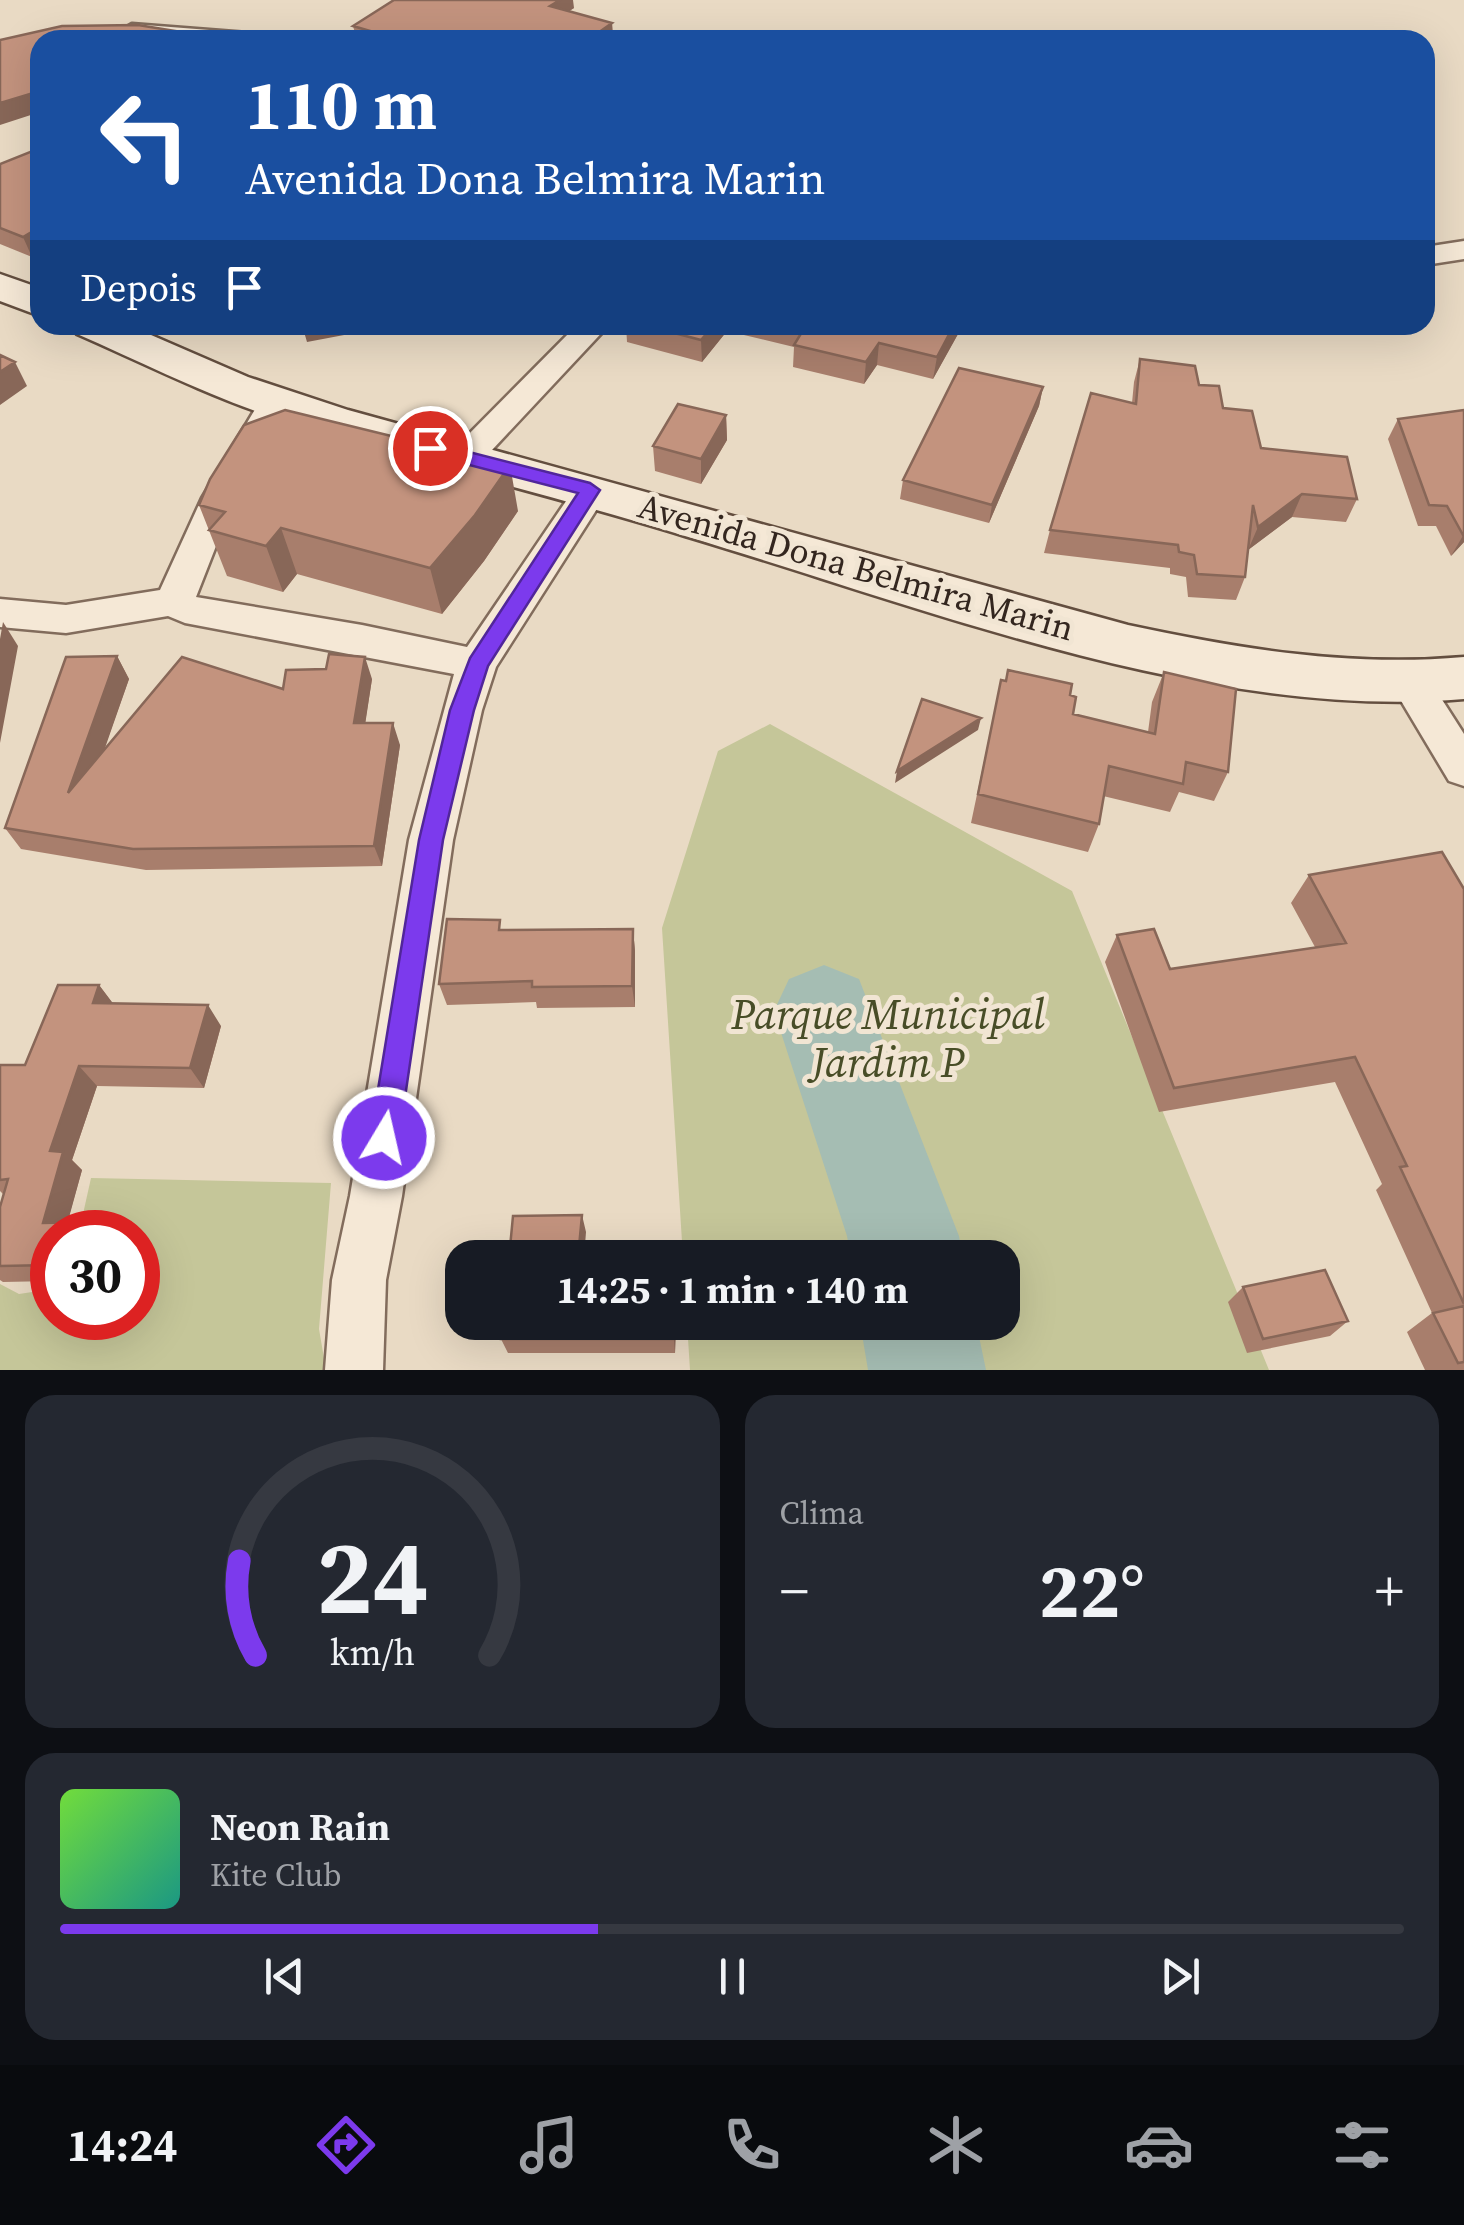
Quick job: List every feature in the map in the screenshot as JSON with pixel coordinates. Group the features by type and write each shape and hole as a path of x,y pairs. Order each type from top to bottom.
{"main road":[{"path":"0,286 30,299"},
{"name":"Avenida Dona Belmira Marin","path":"115,335 275,403 590,490 1038,624 1193,660 1302,678 1411,684 1464,678"}],"street":[{"path":"1435,254 1464,250"},
{"path":"466,458 584,335"},
{"path":"175,600 240,461 275,403"},
{"path":"354,1370 359,1280 376,1196 431,840 462,710 478,664 590,490"},
{"path":"0,613 74,620 175,600"},
{"path":"175,600 186,609 362,639 478,664"},
{"path":"1411,684 1464,769"}],"green space":[{"name":"Parque Municipal Jardim P","path":"770,724 1072,891 1269,1370 690,1370 688,1340 1020,1340 1020,1240 682,1240 662,928 718,751"},
{"path":"91,1178 331,1183 319,1329 326,1370 0,1370 0,1284 19,1294 30,1292 30,1340 160,1340 160,1210 84,1210"}],"building":[{"path":"394,0 560,0 550,6 612,23 602,30 367,30 353,26"},
{"path":"138,25 169,30 44,30 62,26"},
{"path":"30,33 30,94 0,103 0,40"},
{"path":"30,152 30,233 23,237 0,228 0,164"},
{"path":"800,335 949,335 937,357 879,343 866,362 794,345"},
{"path":"0,355 15,362 0,372"},
{"path":"1140,359 1195,366 1199,385 1219,386 1223,408 1252,411 1261,448 1347,457 1357,499 1302,494 1258,527 1253,505 1245,577 1197,574 1194,555 1179,552 1178,545 1050,530 1091,393 1136,404"},
{"path":"959,368 1043,387 992,505 903,480"},
{"path":"678,404 726,415 701,459 653,446"},
{"path":"285,410 510,465 475,515 430,568 281,528 266,546 209,530 225,512 199,505 210,479 244,425"},
{"path":"1464,410 1463,535 1447,506 1429,505 1398,419"},
{"path":"329,654 365,657 354,723 393,723 374,846 133,849 5,828 66,657 117,656 68,793 182,657 283,689 286,670 326,669"},
{"path":"1008,670 1072,684 1070,695 1076,697 1073,714 1155,734 1164,672 1236,689 1228,772 1186,762 1183,784 1109,766 1099,824 978,794 1001,680 1006,681"},
{"path":"922,699 981,718 897,771"},
{"path":"1442,852 1464,889 1464,1304 1400,1167 1407,1166 1355,1057 1174,1088 1117,935 1154,929 1170,969 1346,943 1309,875"},
{"path":"447,919 500,920 499,930 633,929 632,986 532,987 532,981 439,984"},
{"path":"58,985 99,985 93,1003 208,1005 190,1068 79,1066 50,1151 63,1152 47,1210 30,1210 30,1265 0,1266 0,1207 8,1179 0,1180 0,1065 25,1065"},
{"path":"582,1215 580,1240 511,1240 513,1216"},
{"path":"1325,1270 1348,1321 1263,1339 1243,1287"},
{"path":"1464,1306 1464,1362 1458,1363 1433,1313"}],"waterway":[{"path":"824,1011 904,1240"},
{"path":"921,1340 927,1370"}],"route":[{"path":"384,1138 431,840 462,710 478,664 590,490 430,448"}]}
